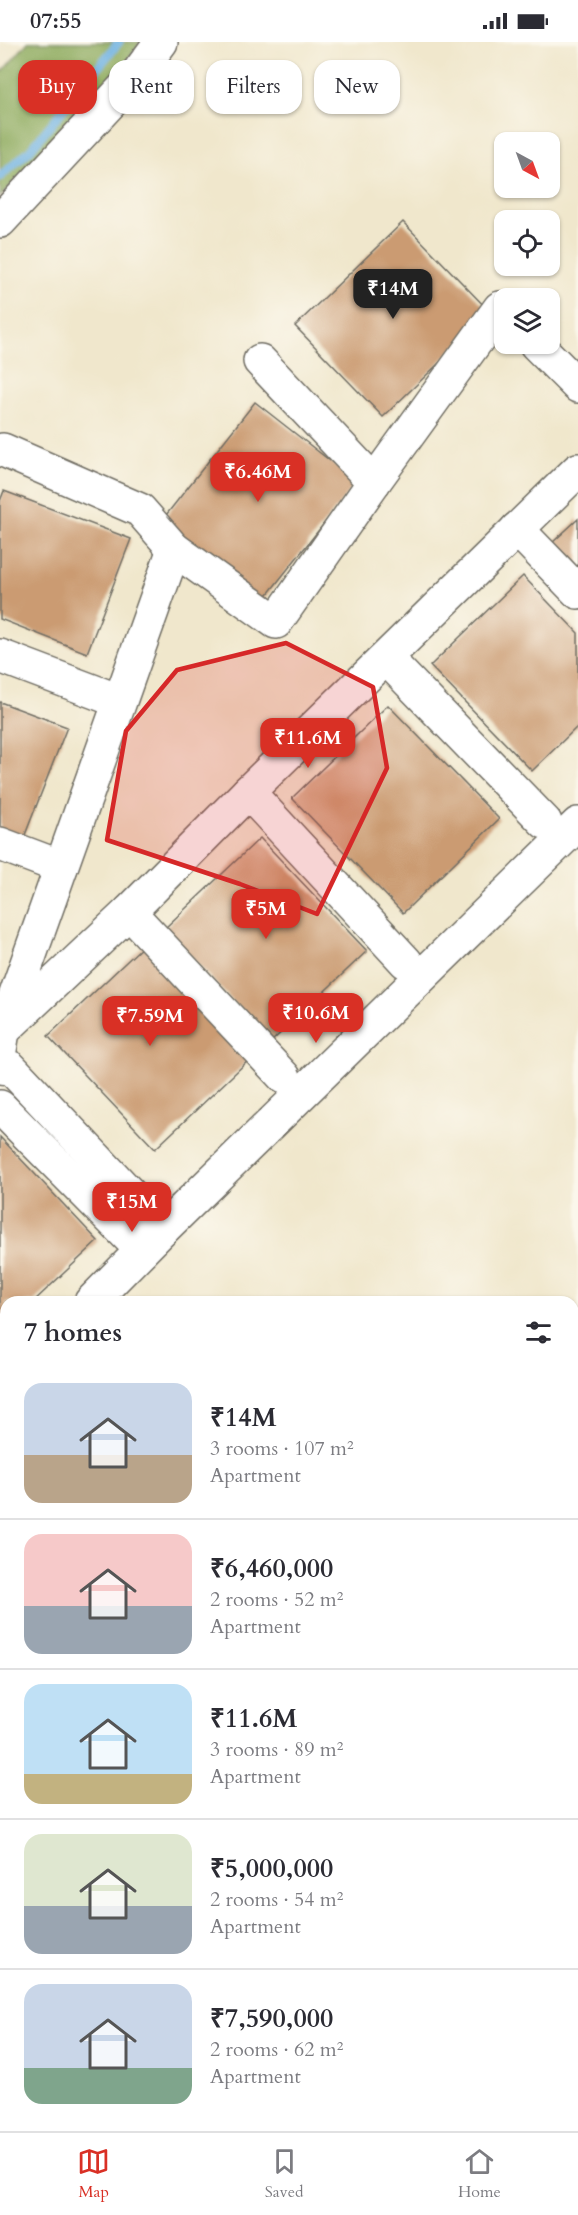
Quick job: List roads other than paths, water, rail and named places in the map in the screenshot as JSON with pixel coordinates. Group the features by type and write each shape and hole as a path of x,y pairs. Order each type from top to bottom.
{"street":[{"path":"0,221 138,74 161,42"},
{"path":"3,450 140,510 174,549 276,622 494,316"},
{"path":"546,354 578,386"},
{"path":"260,361 374,482"},
{"path":"1,1037 578,470"},
{"path":"518,529 578,592"},
{"path":"1,1037 174,549"},
{"path":"0,657 119,701"},
{"path":"386,658 545,822"},
{"path":"248,792 406,962"},
{"path":"98,1296 152,1239 578,824"},
{"path":"0,844 61,867"},
{"path":"129,912 284,1077"},
{"path":"0,1067 11,1068 152,1239"},
{"path":"0,1107 152,1239"}],"waterway":[{"path":"0,177 30,150 119,42"}]}
